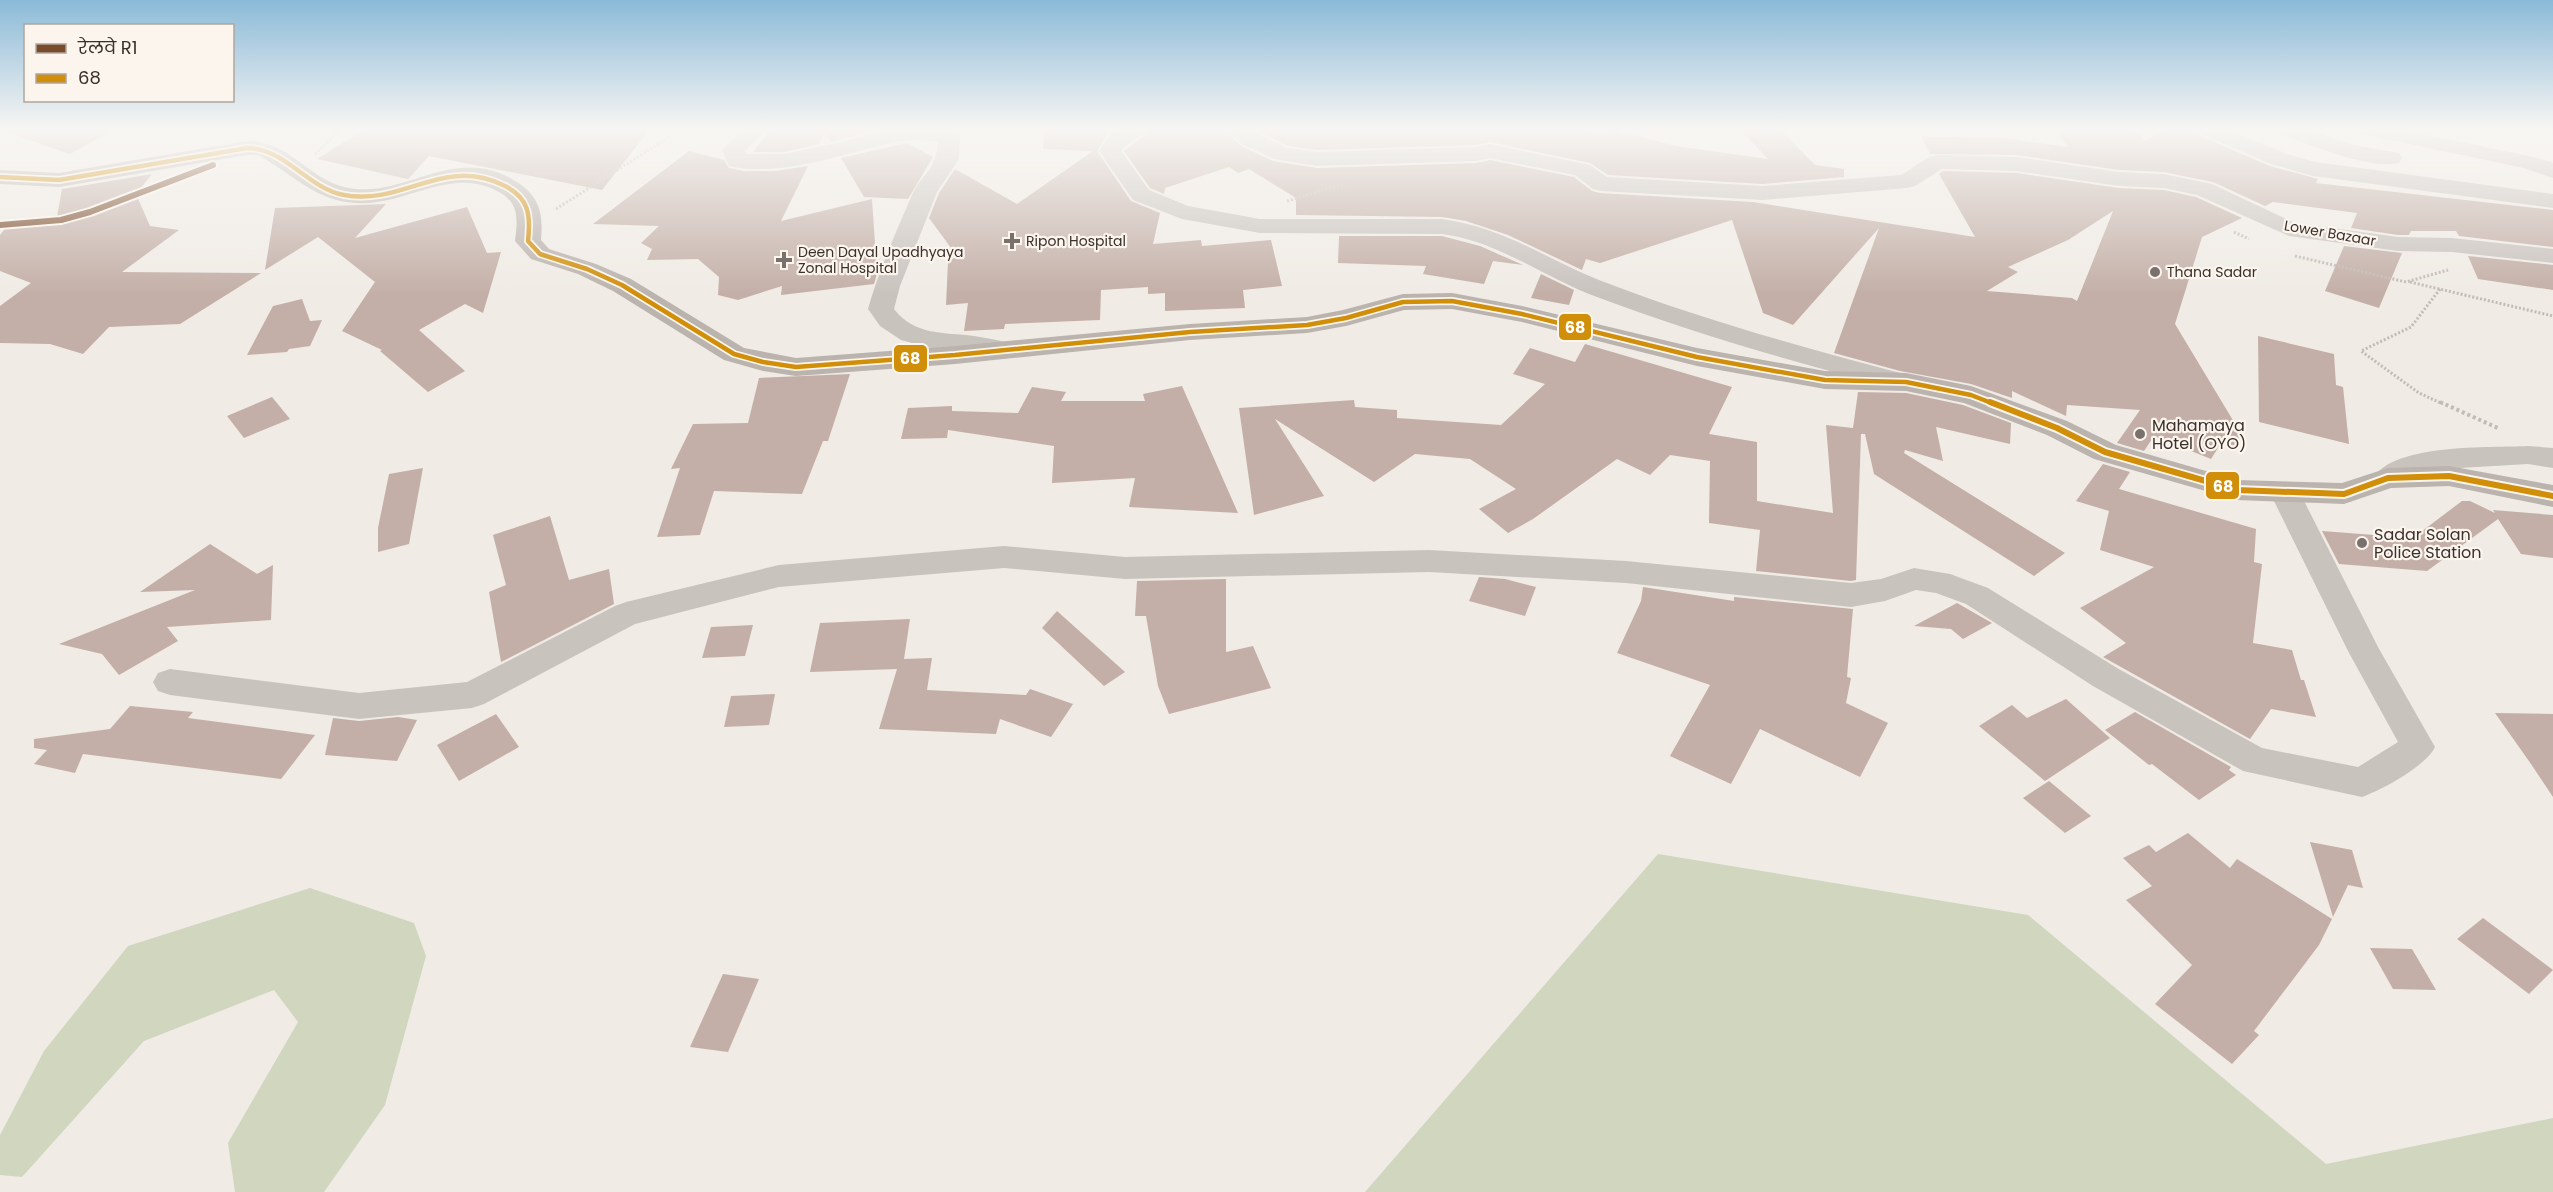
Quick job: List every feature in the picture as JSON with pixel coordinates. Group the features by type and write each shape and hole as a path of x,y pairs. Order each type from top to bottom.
{"main road":[{"path":"318,184 330,191 357,197 385,194 416,184"},
{"path":"503,184 522,196 531,211 528,241 540,254 587,269 622,285 735,354 763,362 796,367 1190,332 1307,325 1346,318 1403,302 1444,300 1522,314 1697,357 1825,380 1906,382 1971,395 2057,428 2105,452 2237,490 2344,494 2388,478 2449,476 2553,496"}],"street":[{"path":"931,184 925,192 887,286 881,309 889,322 910,335 941,342 1006,350"},
{"path":"1132,184 1141,195 1182,212 1260,226 1418,228 1434,225 1466,228 1594,288 1838,366 1906,382"},
{"name":"Lower Bazaar","path":"1600,184 1763,193 1875,184"},
{"name":"Lower Bazaar","path":"2173,184 2204,189 2289,229 2398,244 2452,246 2553,256"},
{"path":"2432,184 2553,201"},
{"path":"2525,184 2553,190"},
{"path":"2388,478 2421,461 2528,455 2553,458"},
{"path":"170,682 359,706 472,695 626,614 779,576 1004,557 1125,568 1430,561 1626,572 1851,595 1885,590 1914,579 1940,582 1977,596 2105,677 2255,761 2362,782 2418,747 2364,651 2285,493"}],"path":[{"path":"530,225 599,184"},
{"path":"1277,203 1329,187 1348,184"},
{"path":"2406,282 2553,316"},
{"path":"2440,289 2411,327 2361,351 2419,393 2508,433"}],"green space":[{"path":"1658,854 2028,915 2326,1164 2553,1118 2553,1192 1365,1192"},
{"path":"310,888 414,923 426,956 385,1105 324,1192 235,1192 228,1143 298,1022 274,990 144,1041 22,1177 0,1175 0,1135 44,1051 128,946"}],"building":[{"path":"94,184 144,184 136,194 150,226 179,230 122,272 261,273 180,324 109,327 83,354 50,344 0,343 0,306 31,283 0,271 0,235 7,226 56,222 62,189"},
{"path":"570,184 607,184 602,190"},
{"path":"646,184 799,184 781,221 872,199 877,274 874,284 781,295 782,286 738,300 718,295 719,277 698,259 647,260 652,249 641,243 659,226 593,224"},
{"path":"856,184 917,184 908,199 864,197"},
{"path":"945,184 981,184 1017,204 1046,184 1119,184 1131,201 1160,213 1153,244 1201,240 1202,246 1271,240 1282,286 1243,290 1245,308 1165,311 1165,293 1148,294 1148,287 1101,290 1100,320 1005,324 1004,329 964,331 968,303 946,305 948,262 957,256 929,218 939,193"},
{"path":"1147,184 1178,184 1165,188 1164,194 1150,188"},
{"path":"1273,184 1583,184 1592,191 1600,193 1753,202 1975,237 1945,184 2089,184 2119,188 2164,190 2196,197 2242,218 2202,237 2175,324 2237,427 2240,447 2221,443 2211,459 2154,436 2144,451 2117,443 2140,410 2067,405 2066,416 2012,391 2012,398 1971,384 1900,371 1834,353 1879,228 1793,325 1763,313 1732,220 1600,263 1586,259 1582,270 1508,235 1466,221 1442,217 1296,215 1296,198","holes":["2113,211 2077,301 2072,298 1987,291 2018,272 2008,267 2068,240"]},
{"path":"2217,184 2322,184 2553,210 2553,247 2459,236 2456,231 2411,231 2409,235 2398,235 2351,228 2357,213 2273,202 2265,206"},
{"path":"386,204 355,238 467,207 487,253 501,252 483,313 465,304 419,330 465,371 428,392 380,351 382,350 342,331 375,282 318,237 265,270 275,208"},
{"path":"1339,236 1442,236 1480,246 1523,265 1493,261 1484,284 1423,274 1426,266 1338,263"},
{"path":"2344,246 2402,253 2379,308 2325,291"},
{"path":"2468,256 2553,265 2553,290 2478,279"},
{"path":"1541,274 1574,290 1569,305 1531,298"},
{"path":"302,299 310,321 322,320 310,346 289,349 287,352 247,355 273,306"},
{"path":"2258,336 2334,354 2336,385 2343,387 2349,444 2259,422"},
{"path":"1585,344 1732,387 1709,434 1757,442 1757,501 1833,513 1826,425 1853,428 1858,392 1906,393 1963,405 2011,423 2010,444 1936,427 1943,461 1905,450 1904,453 2065,553 2034,576 1874,474 1865,434 1861,434 1856,580 1851,581 1756,571 1760,530 1709,523 1710,461 1670,455 1650,475 1617,459 1533,519 1508,533 1479,509 1516,489 1470,459 1415,454 1374,482 1275,419 1324,496 1254,515 1239,408 1354,400 1355,407 1397,410 1397,418 1501,425 1545,384 1513,374 1530,348 1575,362"},
{"path":"850,374 828,441 823,441 802,494 714,491 700,535 657,537 680,468 671,469 693,424 748,423 759,378"},
{"path":"1182,386 1238,513 1129,507 1135,478 1052,483 1054,446 948,430 947,438 901,439 908,408 952,406 952,411 1018,413 1032,387 1066,392 1061,401 1145,401 1143,394"},
{"path":"272,397 290,419 244,438 227,416"},
{"path":"2103,464 2130,472 2119,489 2256,529 2254,562 2262,564 2253,643 2292,650 2316,717 2271,709 2250,739 2103,657 2126,643 2080,608 2154,567 2100,550 2109,511 2076,501"},
{"path":"423,468 409,544 378,552 378,528 389,474"},
{"path":"2462,501 2470,501 2495,513 2493,510 2553,515 2553,558 2521,554 2498,519 2427,571 2339,564 2322,531 2413,538"},
{"path":"550,516 569,580 609,569 614,604 501,662 489,592 506,585 493,535"},
{"path":"210,544 257,574 273,565 271,620 167,627 178,641 119,675 102,654 59,644 195,590 140,592"},
{"path":"1479,577 1505,579 1536,587 1525,616 1469,601"},
{"path":"1226,579 1226,652 1253,646 1271,688 1169,714 1158,686 1146,616 1135,616 1137,581"},
{"path":"1643,587 1734,601 1734,597 1853,609 1847,677 1851,678 1846,703 1888,723 1860,777 1760,729 1731,784 1670,756 1710,685 1617,653 1641,601"},
{"path":"1957,603 1992,623 1963,639 1951,629 1914,626"},
{"path":"1057,611 1125,672 1104,686 1042,628"},
{"path":"910,619 904,659 932,658 927,690 1026,695 1030,689 1073,704 1051,737 1000,719 996,734 879,729 897,669 810,672 820,623"},
{"path":"753,625 745,656 702,658 711,627"},
{"path":"775,694 769,725 724,727 731,696"},
{"path":"2066,699 2110,738 2045,781 1979,726 2012,705 2027,718"},
{"path":"130,706 193,712 188,718 315,735 281,779 83,754 75,773 34,764 47,750 34,748 34,739 110,729"},
{"path":"2135,712 2231,767 2229,770 2236,775 2199,800 2105,730"},
{"path":"2495,713 2553,714 2553,797 2531,764"},
{"path":"496,714 519,747 459,781 437,745"},
{"path":"398,717 417,720 397,761 325,755 333,718 359,721"},
{"path":"2049,781 2091,816 2065,833 2023,798"},
{"path":"2188,833 2230,868 2237,859 2332,919 2319,945 2254,1031 2259,1035 2232,1064 2155,1004 2192,965 2126,900 2152,886 2123,858 2149,845 2156,852"},
{"path":"2310,842 2352,850 2363,888 2348,885 2333,917"},
{"path":"2483,918 2553,970 2529,994 2457,939"},
{"path":"2370,948 2412,949 2436,990 2393,989"},
{"path":"723,974 759,979 728,1052 690,1047"}],"rail line":[{"name":"R1","path":"0,225 61,220 90,212 160,184"}],"transit line":[{"name":"68","path":"317,184 336,193 372,197 420,184"},
{"name":"68","path":"501,184 516,193 527,204 530,216 528,241 540,254 587,269 622,285 734,354 763,362 796,367 955,355 1190,332 1307,325 1346,318 1403,302 1452,301 1522,314 1697,357 1825,380 1906,382 1971,395 2057,428 2105,452 2237,490 2344,494 2388,478 2449,476 2553,496"}],"place":[{"name":"Ripon Hospital","path":"1012,241"},
{"name":"Deen Dayal Upadhyaya Zonal Hospital","path":"784,260"},
{"name":"Thana Sadar","path":"2155,272"},
{"name":"Mahamaya Hotel (OYO)","path":"2140,434"},
{"name":"Sadar Solan Police Station","path":"2362,543"}]}
